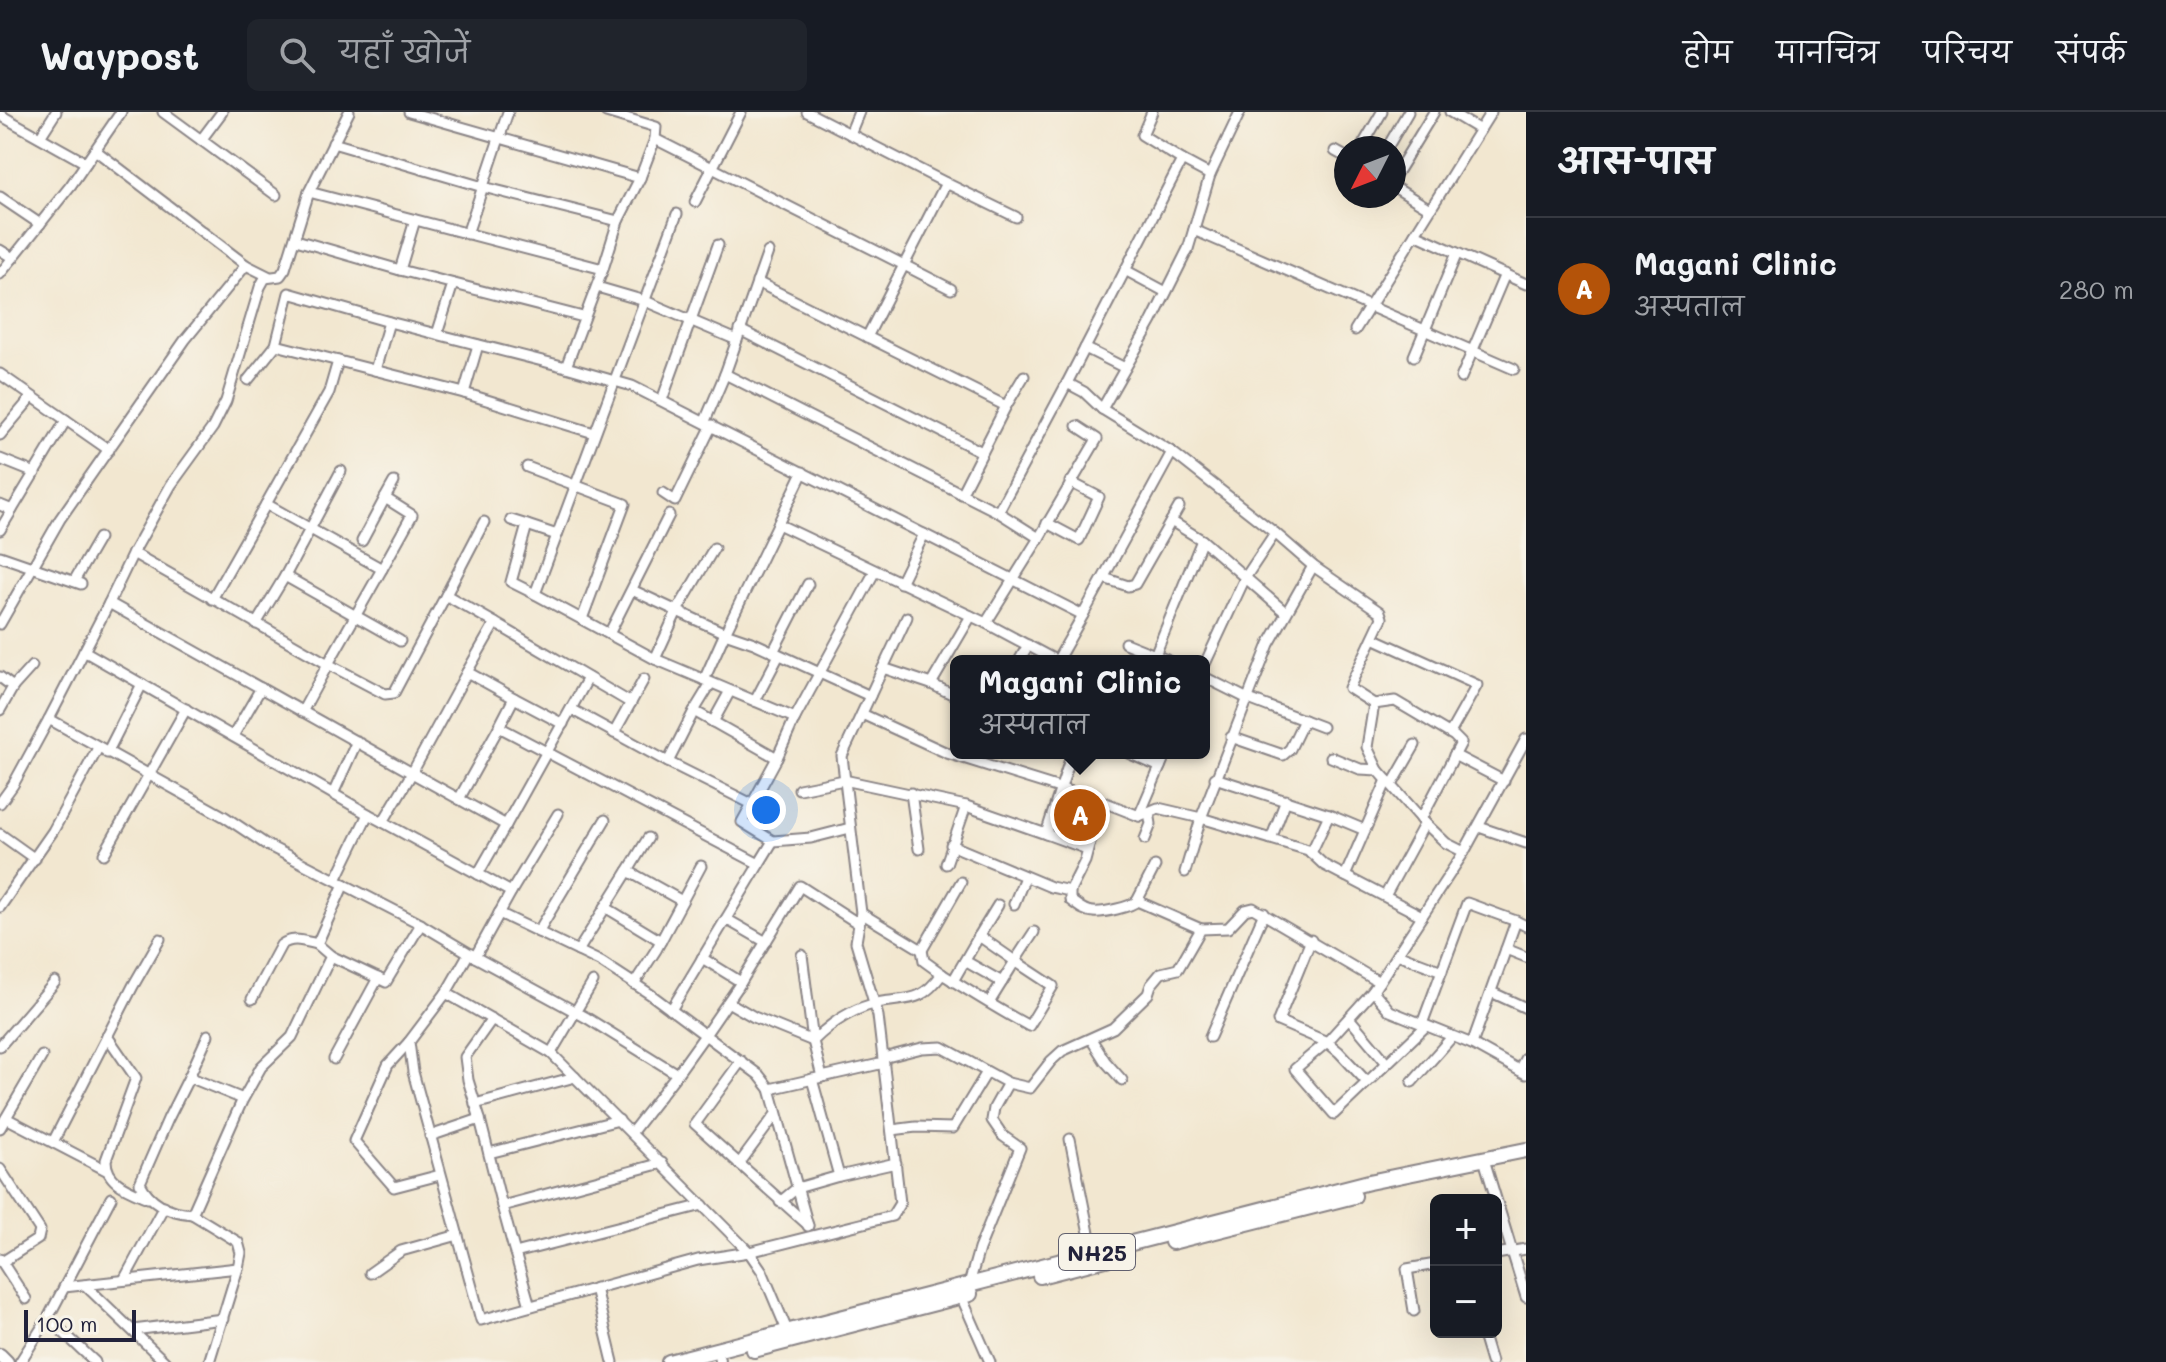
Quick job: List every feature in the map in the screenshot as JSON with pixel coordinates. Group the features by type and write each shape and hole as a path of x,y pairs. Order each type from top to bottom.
{"main road":[{"name":"NH25","path":"965,1290 1093,1253 1414,1171 1526,1150"},
{"name":"NH25","path":"669,1362 790,1336 965,1290 1378,1190 1526,1159"},
{"name":"NH25","path":"715,1361 790,1336"},
{"path":"0,1355 7,1362"}],"street":[{"path":"40,137 56,112"},
{"path":"0,274 86,163 121,112"},
{"path":"163,112 276,195"},
{"path":"201,140 222,112"},
{"path":"280,276 296,240 309,192 349,112"},
{"path":"409,112 640,178"},
{"path":"467,234 508,112"},
{"path":"566,367 618,221 655,139 656,127 606,112"},
{"path":"695,202 741,112"},
{"path":"807,112 1016,217"},
{"path":"850,134 859,112"},
{"path":"1152,112 1142,135 1210,175"},
{"path":"1102,409 1188,249 1210,175 1240,112"},
{"path":"1368,136 1382,112"},
{"path":"1394,136 1408,112"},
{"path":"1406,158 1434,112"},
{"path":"1450,112 1480,130"},
{"path":"1355,330 1491,112"},
{"path":"0,115 86,163"},
{"path":"655,139 951,289"},
{"path":"333,143 483,187 618,221"},
{"path":"95,150 248,266 280,276"},
{"path":"998,512 1182,160"},
{"path":"867,337 946,183"},
{"path":"309,192 603,269"},
{"path":"1406,194 1430,209"},
{"path":"0,197 40,224"},
{"path":"535,594 677,214"},
{"path":"400,270 415,220"},
{"path":"1194,230 1514,369"},
{"path":"1415,234 1526,284"},
{"path":"296,240 583,317"},
{"path":"662,400 718,245"},
{"path":"0,250 13,258"},
{"path":"663,493 675,501 709,423 768,252"},
{"path":"1414,356 1457,253"},
{"path":"0,624 60,519 185,340 248,266"},
{"path":"1125,270 1166,292"},
{"path":"0,803 49,719 171,485 213,427 226,401 265,273"},
{"path":"1461,378 1505,274"},
{"path":"248,380 276,345 289,293 280,276"},
{"path":"757,282 1006,406"},
{"path":"437,334 453,284"},
{"path":"597,287 739,335 982,452"},
{"path":"289,293 632,386 1083,615"},
{"path":"375,370 389,322"},
{"path":"276,345 464,393 594,433"},
{"path":"464,393 478,345"},
{"path":"1085,348 1125,368"},
{"path":"212,599 329,392 338,361"},
{"path":"0,374 109,450"},
{"path":"725,374 998,512 1039,538"},
{"path":"961,494 1024,376"},
{"path":"1067,383 1084,392 1102,409 1172,452 1313,566 1380,612 1382,618 1349,688 1374,704 1395,701 1450,733 1461,743 1385,896"},
{"path":"0,435 32,397"},
{"path":"0,530 66,420"},
{"path":"986,623 1097,439 1077,426"},
{"path":"1060,655 1172,452"},
{"path":"0,459 35,473"},
{"path":"527,467 625,504 582,619"},
{"path":"256,624 341,471"},
{"path":"668,762 708,682 725,633 803,472"},
{"path":"362,541 394,482"},
{"path":"1047,523 1079,540 1099,497 1070,482"},
{"path":"302,712 412,515 385,498"},
{"path":"266,504 382,569"},
{"path":"0,505 12,510"},
{"path":"1104,578 1128,586 1135,584 1179,507"},
{"path":"609,634 669,515"},
{"path":"511,520 557,535"},
{"path":"1171,521 1202,540 1285,612"},
{"path":"133,553 385,694 394,693 484,522"},
{"path":"778,524 1046,655"},
{"path":"527,525 511,582 655,659 795,718"},
{"path":"1209,655 1245,578 1275,533"},
{"path":"900,583 924,534"},
{"path":"0,556 78,583 99,538"},
{"path":"1125,643 1155,655 1202,540"},
{"path":"655,659 677,611 714,548"},
{"path":"1185,872 1215,778 1246,698 1285,612 1313,566"},
{"path":"850,828 811,838 773,841 742,822 875,571"},
{"path":"285,576 400,641"},
{"path":"755,701 808,584"},
{"path":"632,590 870,696"},
{"path":"446,595 631,703"},
{"path":"109,603 506,825"},
{"path":"931,684 971,616"},
{"path":"409,1042 413,1072 481,1320 698,1260 749,1252 892,1216 900,1203 896,1163 874,1004 856,942 861,913 842,756 907,617"},
{"path":"383,822 495,623"},
{"path":"1373,638 1477,685 1450,733"},
{"path":"1022,655 1028,645"},
{"path":"84,651 511,892"},
{"path":"0,710 13,687 32,666"},
{"path":"883,668 950,693"},
{"path":"467,672 563,724"},
{"path":"0,677 13,687"},
{"path":"478,874 588,678"},
{"path":"614,733 644,679"},
{"path":"1210,680 1246,698 1322,727"},
{"path":"0,907 53,831 142,684"},
{"path":"233,736 261,688"},
{"path":"713,722 730,691"},
{"path":"459,799 514,698"},
{"path":"1374,704 1367,747 1378,770 1446,843 1464,852"},
{"path":"104,854 186,709"},
{"path":"571,709 752,804"},
{"path":"694,711 777,758"},
{"path":"862,714 950,754"},
{"path":"49,719 225,817 267,845 421,924 677,1074"},
{"path":"1231,737 1283,755 1290,749 1304,720"},
{"path":"499,727 759,864"},
{"path":"333,794 357,741"},
{"path":"1472,1044 1506,949 1521,924 1467,903 1424,1025 1387,1063 1334,1114 1295,1069 1327,1042 1373,991 1464,852 1525,742"},
{"path":"1345,876 1389,782 1415,745"},
{"path":"1454,755 1504,781"},
{"path":"1331,757 1360,769 1378,770"},
{"path":"967,759 1139,816 1158,808 1271,839 1311,853 1324,865 1422,916"},
{"path":"1046,834 1070,759"},
{"path":"1142,759 1160,767"},
{"path":"1139,816 1163,759"},
{"path":"1215,778 1286,800 1365,830"},
{"path":"799,789 844,780 911,793 966,806 1087,849"},
{"path":"911,793 919,849"},
{"path":"1271,839 1286,800"},
{"path":"1101,801 1085,861 1070,891 1070,900 1092,912 1131,906 1137,901 1155,866"},
{"path":"946,864 966,806"},
{"path":"1145,839 1151,824 1149,812"},
{"path":"317,944 368,814"},
{"path":"440,1175 394,1187 354,1141 388,1065 409,1042 472,955 558,814"},
{"path":"1311,853 1329,815"},
{"path":"538,932 605,820"},
{"path":"1479,827 1526,843"},
{"path":"0,834 35,859"},
{"path":"578,951 648,838"},
{"path":"671,1010 773,841"},
{"path":"951,845 1025,877 1070,891"},
{"path":"634,984 701,866"},
{"path":"628,871 682,901"},
{"path":"1014,904 1025,877"},
{"path":"961,882 922,950 924,961 1029,1026 1053,986 979,936"},
{"path":"632,1132 728,1002 800,886 859,924"},
{"path":"1137,901 1201,929 1215,931 1228,928 1245,910 1253,908 1379,982"},
{"path":"953,981 998,905"},
{"path":"605,907 661,941"},
{"path":"499,913 578,951 634,984 759,1075 770,1089 812,1237"},
{"path":"861,913 922,950"},
{"path":"1210,1037 1264,913"},
{"path":"726,919 766,942"},
{"path":"252,999 281,945 287,940 317,944 331,956 386,982 421,924"},
{"path":"770,1089 922,1048 942,1047 1008,1083 1030,1088 1062,1051 1113,1028 1128,1016 1148,994 1161,973 1178,969 1201,929"},
{"path":"989,1003 1034,932"},
{"path":"53,1142 160,939"},
{"path":"1311,940 1278,1021 1327,1042 1367,1082"},
{"path":"1506,949 1526,957"},
{"path":"1397,954 1442,971"},
{"path":"802,955 817,1078 839,1176"},
{"path":"192,1214 243,1099 261,1067 292,1037 331,956"},
{"path":"702,958 741,982"},
{"path":"965,961 1002,982"},
{"path":"813,1041 840,1017 874,1004 923,996 942,974"},
{"path":"334,1059 378,978"},
{"path":"0,1046 55,982"},
{"path":"551,1053 593,982"},
{"path":"1373,991 1390,1011 1472,1044 1523,1072 1526,1057"},
{"path":"1491,992 1526,1008"},
{"path":"446,993 551,1053 632,1132 749,1252 762,1271 790,1336"},
{"path":"728,1002 754,1017 813,1041"},
{"path":"1349,1018 1387,1063"},
{"path":"492,1019 465,1057 468,1080 530,1306"},
{"path":"148,1198 140,1183 208,1035"},
{"path":"106,1170 106,1160 136,1078 107,1036"},
{"path":"1412,1082 1452,1037"},
{"path":"1091,1039 1122,1080"},
{"path":"0,1128 42,1056"},
{"path":"741,1061 695,1124 808,1225"},
{"path":"892,1130 953,1128 987,1072"},
{"path":"189,1077 243,1099"},
{"path":"475,1104 575,1077"},
{"path":"990,1362 965,1290 1020,1148 1003,1136 992,1120 994,1108 1008,1083"},
{"path":"739,1164 776,1114"},
{"path":"6,1118 106,1170 114,1181 164,1206 192,1214 238,1242 241,1253 238,1268 209,1362"},
{"path":"430,1136 480,1119"},
{"path":"489,1153 619,1120"},
{"path":"1070,1139 1093,1253"},
{"path":"502,1206 662,1163"},
{"path":"780,1202 797,1188 896,1163"},
{"path":"1486,1166 1526,1297"},
{"path":"0,1169 40,1230 38,1239 1,1260 26,1299"},
{"path":"20,1362 48,1318 111,1198"},
{"path":"515,1253 703,1205"},
{"path":"124,1280 164,1206"},
{"path":"370,1273 401,1251 458,1235"},
{"path":"1502,1253 1526,1249"},
{"path":"1414,1311 1407,1269 1430,1265"},
{"path":"64,1287 238,1268"},
{"path":"85,1285 165,1362"},
{"path":"595,1288 613,1362"},
{"path":"48,1318 95,1362"},
{"path":"133,1330 223,1319"},
{"path":"1484,1338 1491,1362"}],"place":[{"name":"Magani Clinic","path":"1080,815"}]}
